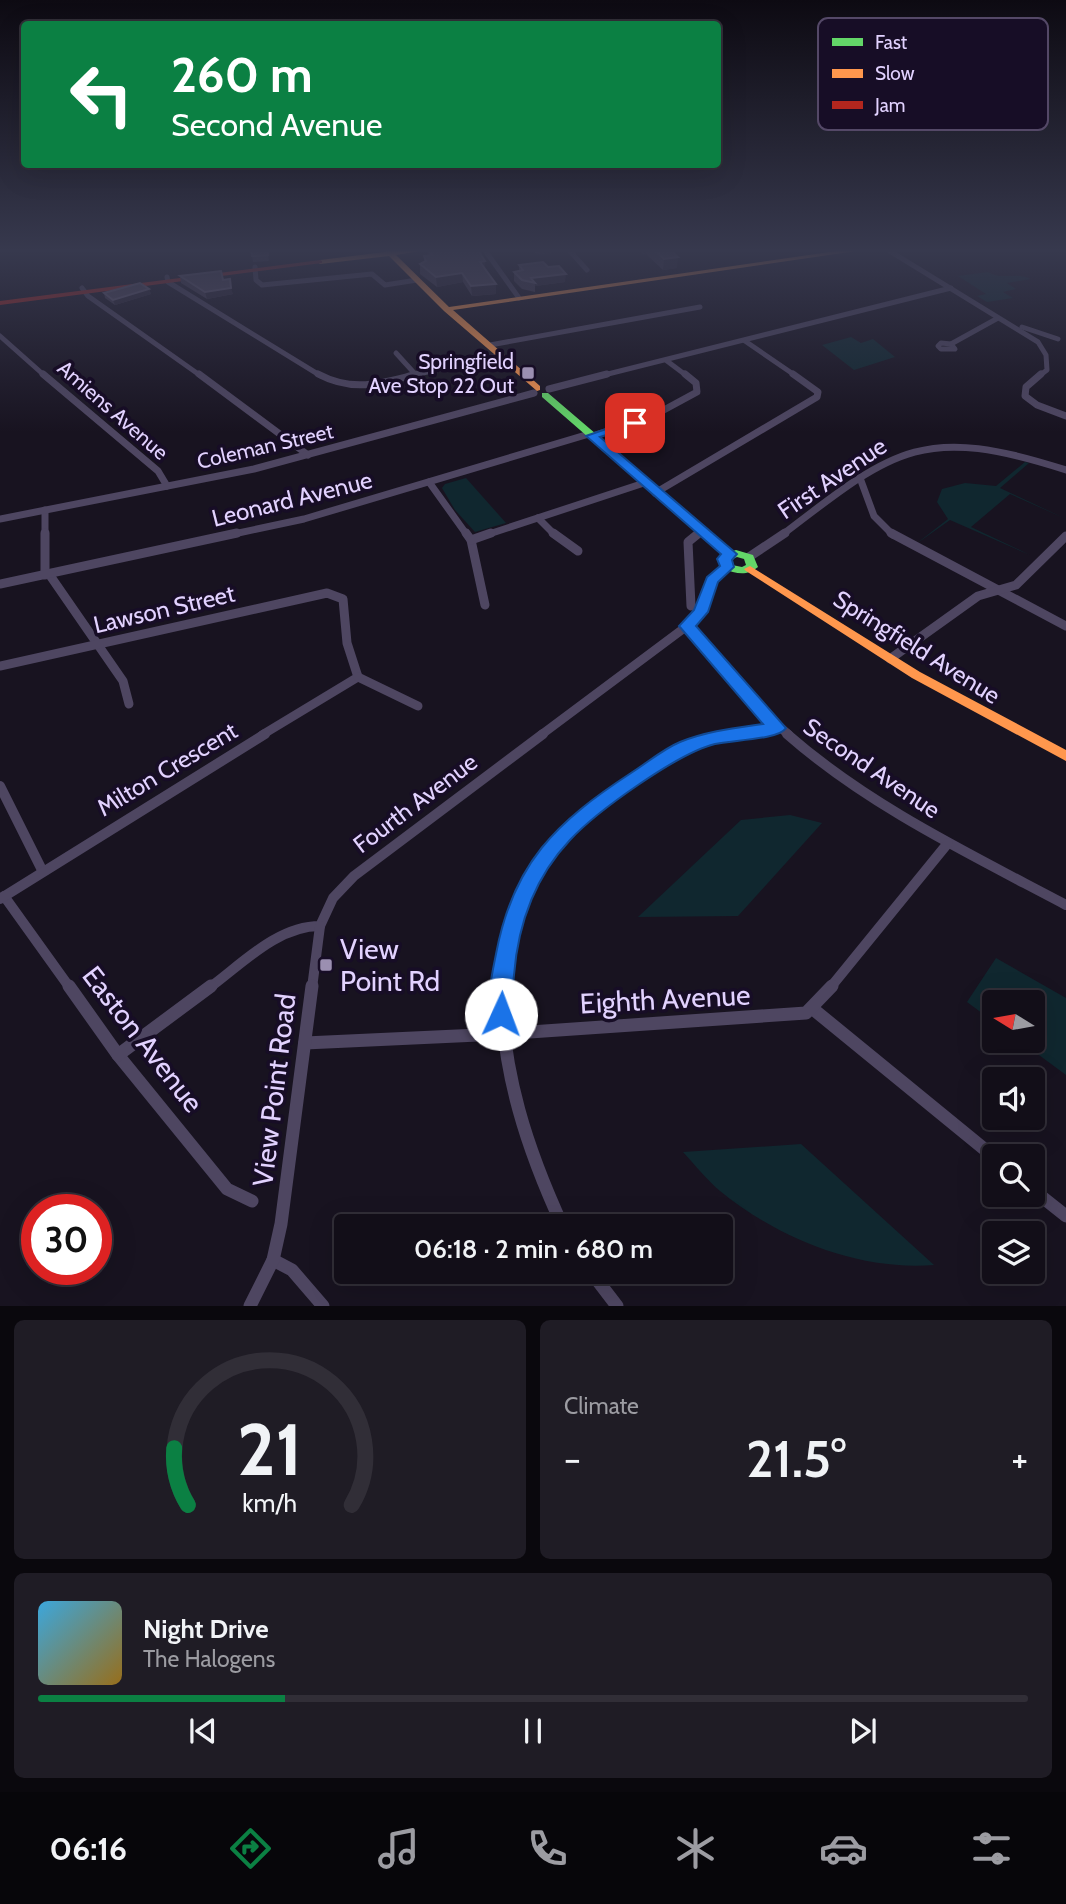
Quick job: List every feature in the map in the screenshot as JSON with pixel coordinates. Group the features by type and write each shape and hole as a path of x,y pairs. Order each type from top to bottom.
{"street":[{"path":"112,310 308,455"},
{"path":"216,310 333,383 365,386 500,355"},
{"path":"448,310 701,532 739,571 749,563"},
{"path":"490,345 684,310"},
{"name":"Coleman Street","path":"0,519 308,455 541,391 866,310"},
{"path":"986,310 1033,338 1044,351 1047,367 1044,374 1025,389 1025,396 1033,403 1066,416"},
{"path":"951,344 1001,319 1066,342"},
{"name":"Amiens Avenue","path":"0,336 105,429 158,471 167,486"},
{"path":"1033,338 1058,339"},
{"path":"655,493 817,397 816,390 745,341"},
{"path":"396,353 416,375"},
{"name":"Leonard Avenue","path":"0,584 304,519 649,418 697,392 696,383 667,361"},
{"name":"First Avenue","path":"749,563 860,478 897,455 941,447 1013,455 1066,470"},
{"path":"860,478 874,516 897,539 918,553 998,590 1066,626"},
{"path":"429,482 471,540 485,606"},
{"path":"471,540 644,482"},
{"path":"45,510 47,574 124,681 129,704"},
{"path":"538,518 561,541 578,551"},
{"path":"691,606 688,542 701,532"},
{"path":"890,659 978,596 1020,582 1065,538"},
{"name":"Fourth Avenue","path":"320,926 328,901 370,863 687,626 701,612 712,580 729,561"},
{"name":"Springfield Avenue","path":"749,563 890,659 988,716 1066,756"},
{"name":"Lawson Street","path":"0,666 319,593 337,594 345,605 347,643 358,677"},
{"name":"Second Avenue","path":"687,626 777,728 845,780 948,843 1066,905"},
{"path":"358,677 418,706"},
{"name":"Milton Crescent","path":"2,898 43,870 358,677"},
{"path":"557,1214 516,1118 500,1034 503,974 513,917 535,870 563,834 603,801 684,748 713,737 777,728"},
{"path":"0,786 43,870"},
{"path":"948,843 813,1009 982,1147"},
{"name":"Easton Avenue","path":"2,898 118,1055 227,1189 252,1201"},
{"path":"118,1055 281,935 300,926 320,926"},
{"name":"View Point Road","path":"250,1306 273,1260 281,1224 320,926"},
{"name":"Eighth Avenue","path":"305,1043 791,1016 813,1009"},
{"path":"1045,1199 1066,1216"},
{"path":"273,1260 292,1270 323,1306"},
{"path":"600,1284 617,1306"}],"shaded area":[{"path":"851,337 861,343 873,339 895,357 854,370 822,345"},
{"path":"1025,462 1029,463 1000,488 1066,519 1010,494 971,527 1030,555 950,520 916,544 948,519 937,502 942,489 965,483 996,486"},
{"path":"466,478 506,523 475,532 455,510 442,488 445,484"},
{"path":"790,815 822,823 738,916 638,917 741,820"},
{"path":"996,958 1066,998 1066,1075 1038,1054 1045,1054 1045,990 982,990 982,1013 967,1002"},
{"path":"801,1144 934,1265 877,1263 848,1257 794,1237 768,1224 720,1191 683,1152"}],"traffic: fast":[{"path":"545,395 730,554"},
{"path":"736,553 749,557 752,567 743,571 727,567 724,559 736,553"}],"traffic: slow":[{"path":"448,310 537,388"},
{"path":"750,569 916,675 1066,756"}],"place":[{"name":"Springfield Ave Stop 22 Out","path":"528,373"},
{"name":"View Point Rd","path":"326,965"}],"route":[{"path":"501,1014 503,974 513,917 535,870 563,834 603,801 684,748 713,737 777,728 687,626 701,612 709,585 718,573 727,567 724,559 730,554 655,493 592,436 635,423"}]}
